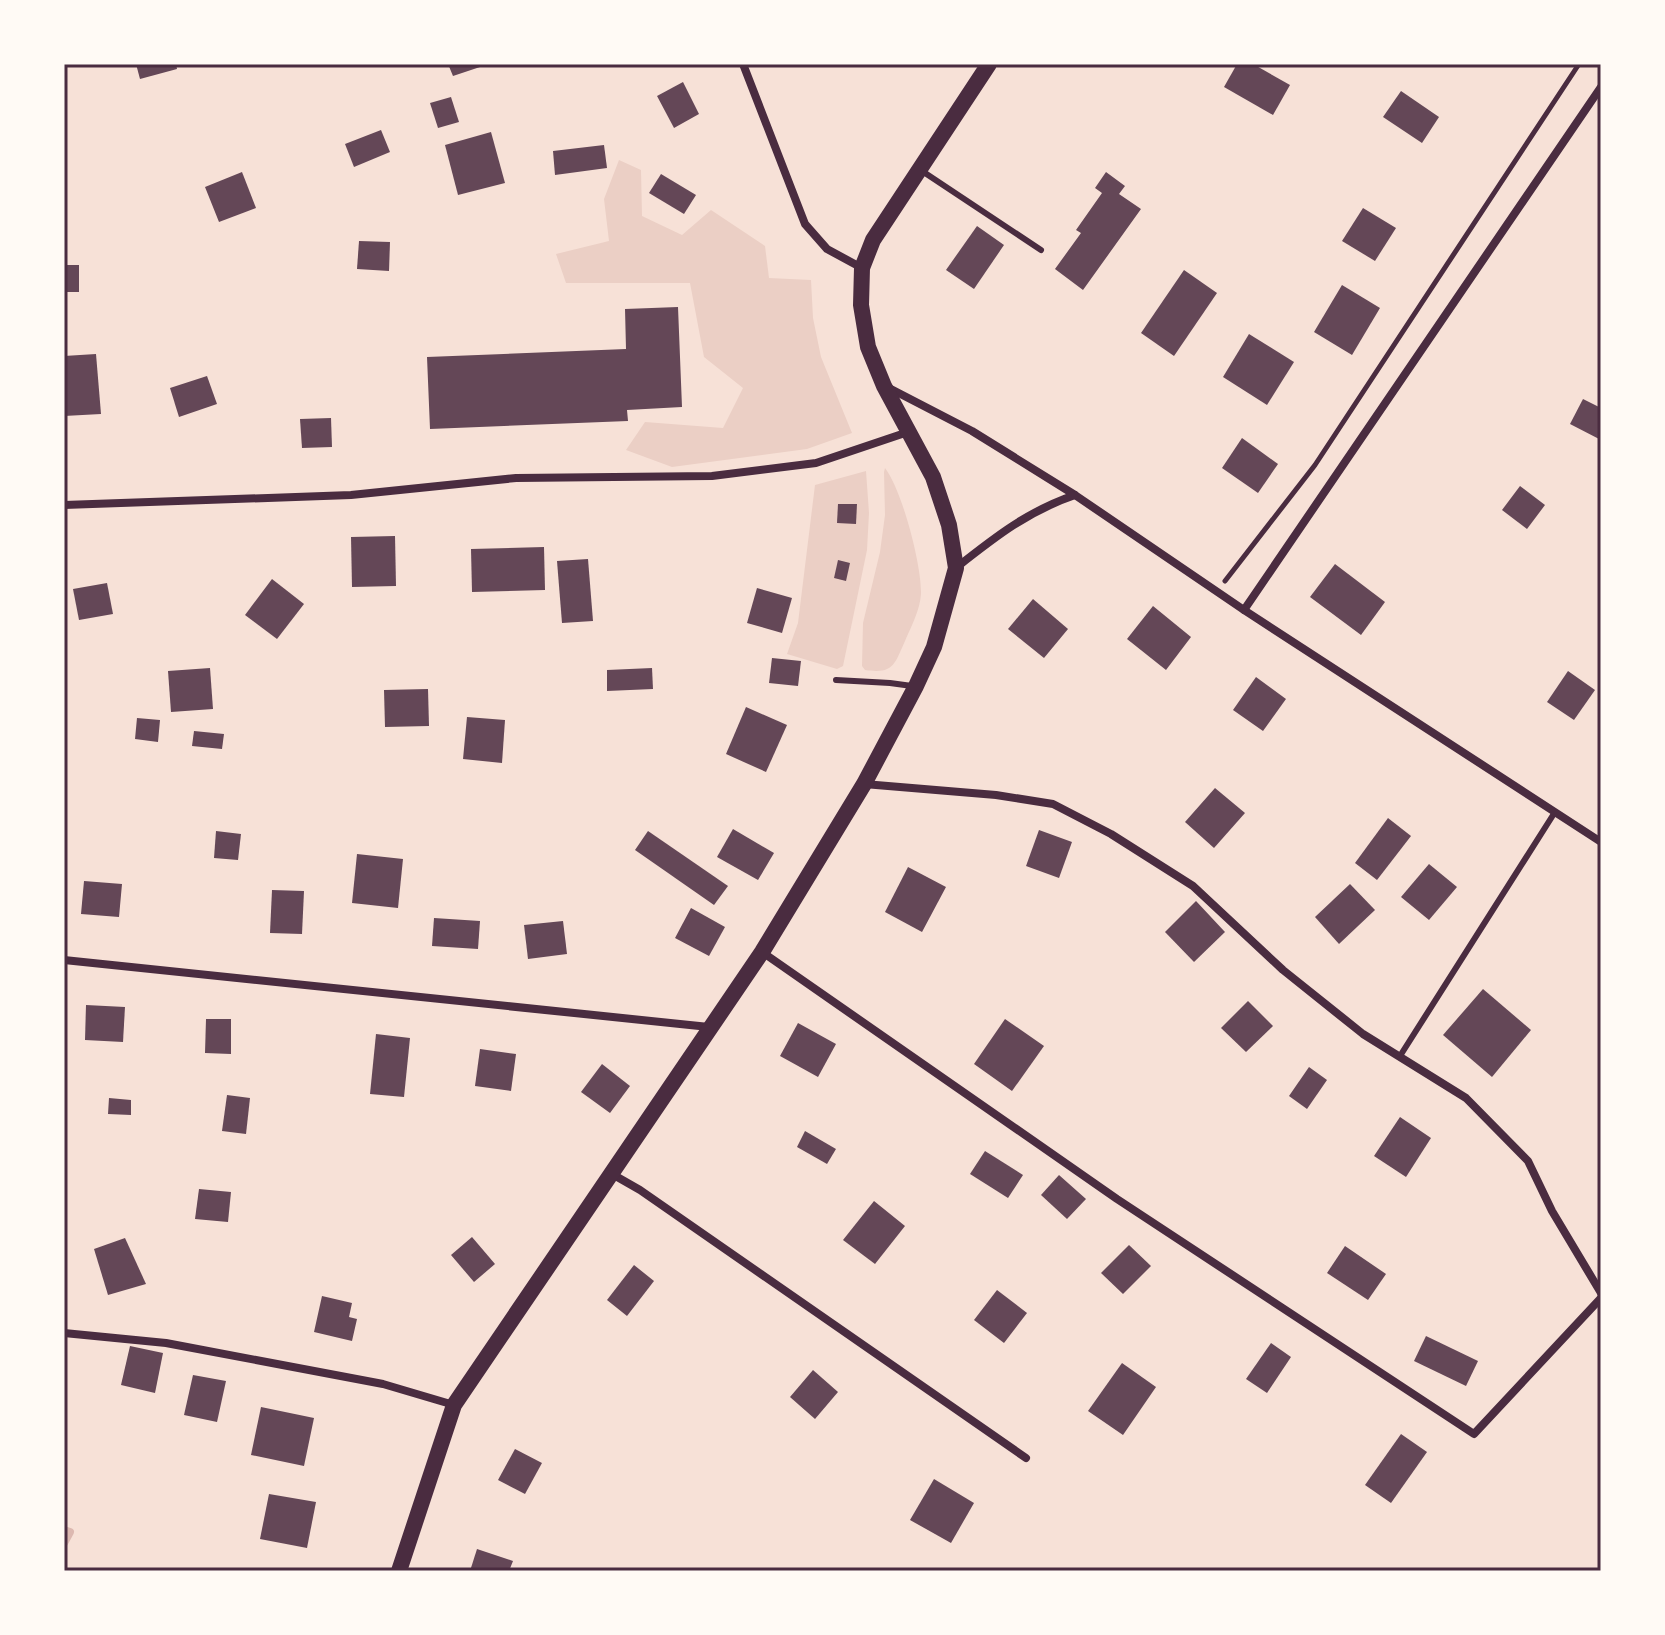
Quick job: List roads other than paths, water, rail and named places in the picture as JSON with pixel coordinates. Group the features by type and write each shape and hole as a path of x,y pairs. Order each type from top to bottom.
{"main road":[{"path":"399,1571 454,1405 762,952 864,784 934,647 956,568 949,525 933,477 884,386 868,347 861,305 862,268 873,240 989,64"}],"street":[{"path":"743,64 805,224 827,249 862,268"},
{"path":"1244,610 1601,87"},
{"path":"884,386 972,431 1075,495 1244,610 1601,842"},
{"path":"64,505 351,495 516,478 712,476 816,463 908,431"},
{"path":"956,568 1016,522 1075,495"},
{"path":"762,952 1117,1199 1474,1434 1601,1296 1552,1211 1528,1161 1466,1098 1363,1034 1283,970 1193,886 1111,834 1053,804 996,795 864,784"},
{"path":"64,960 710,1028"},
{"path":"611,1173 640,1190 1026,1458"},
{"path":"64,1333 181,1346 383,1384 454,1405"}],"lane":[{"path":"919,169 1041,250"},
{"path":"836,680 916,686"},
{"path":"1400,1056 1555,812"}],"waterway":[{"path":"64,1530 70,1532 64,1543"}]}
